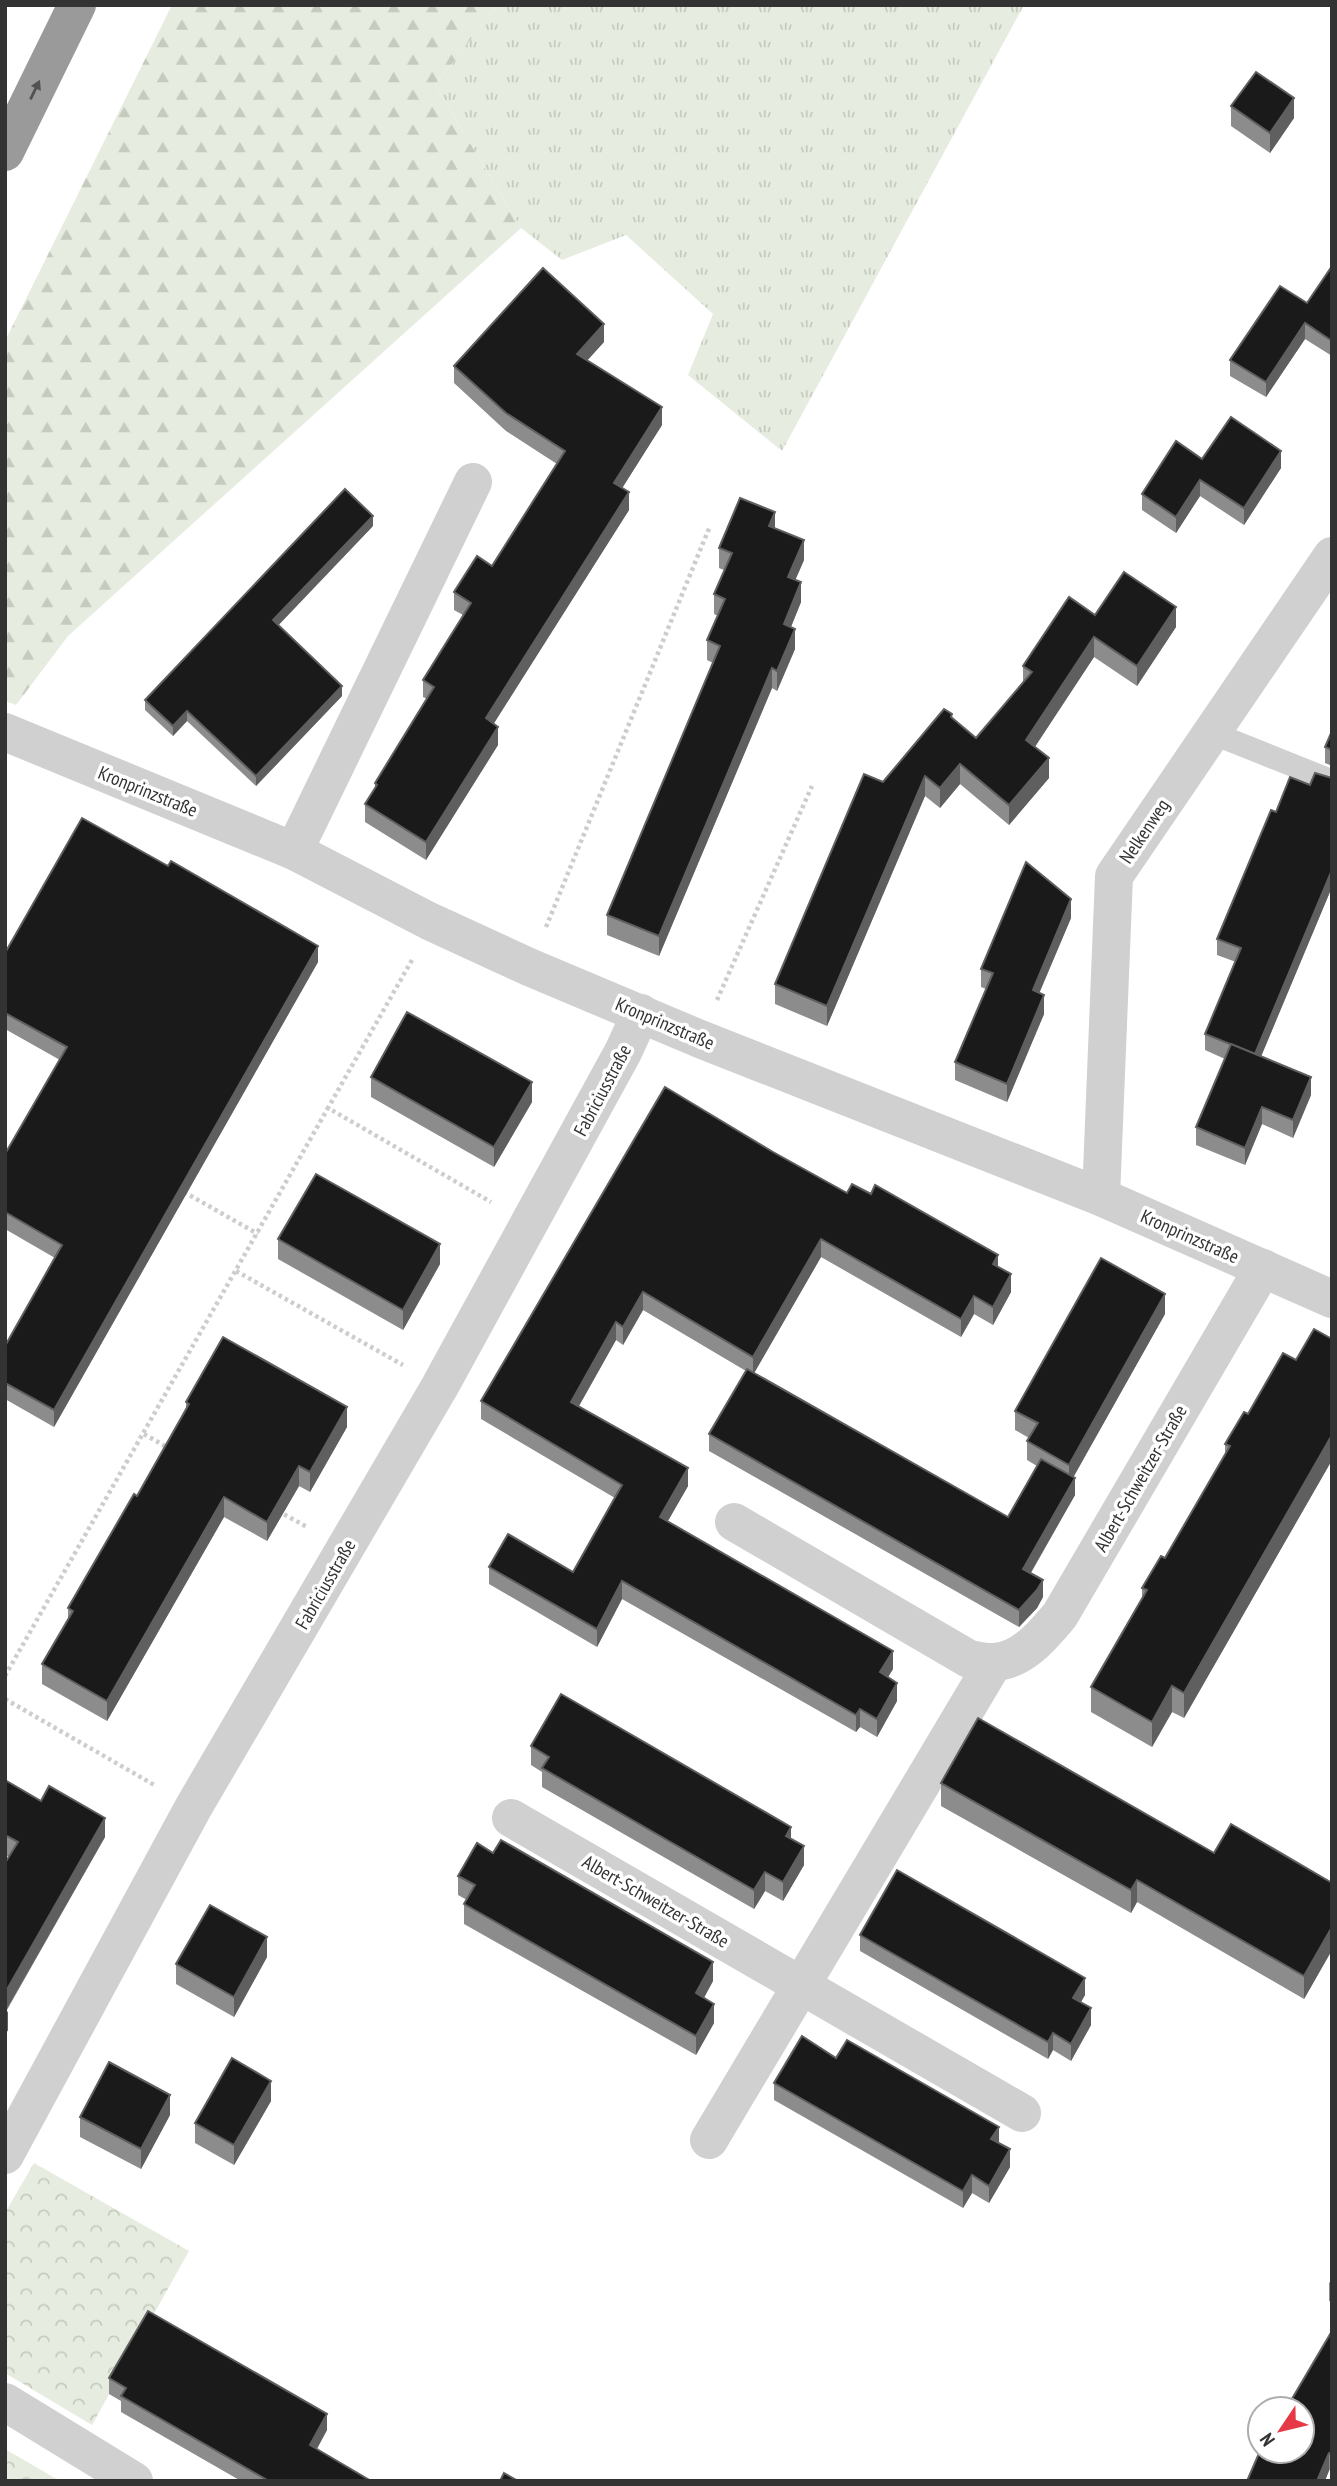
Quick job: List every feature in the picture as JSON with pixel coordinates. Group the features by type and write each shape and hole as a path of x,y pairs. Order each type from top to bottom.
{"highway":[{"path":"5,152 76,5"}],"street":[{"path":"294,851 473,482"},
{"name":"Nelkenweg","path":"1101,1196 1114,876 1332,556"},
{"name":"Kronprinzstraße","path":"5,732 294,851 429,921 529,967 700,1039 1101,1196 1332,1299"},
{"name":"Fabriciusstraße","path":"5,2155 193,1808 440,1386 623,1052 641,1013"},
{"name":"Albert-Schweitzer-Straße","path":"994,1662 1018,1655 1039,1639 1060,1615 1263,1268"},
{"path":"709,2140 994,1662 969,1659 734,1522"},
{"name":"Albert-Schweitzer-Straße","path":"511,1818 1022,2113"},
{"path":"5,2402 134,2481"}],"lane":[{"path":"1212,733 1332,781"}],"path":[{"path":"529,967 710,526"},
{"path":"700,1039 811,786"},
{"path":"5,1676 258,1234 411,961 429,921"},
{"path":"328,1108 529,1223"},
{"path":"176,1188 258,1234"},
{"path":"236,1271 440,1386"},
{"path":"144,1434 179,1454"},
{"path":"274,1508 346,1549"},
{"path":"5,1699 193,1808"}],"green space":[{"path":"172,5 498,5 435,85 521,228 68,636 16,705 5,701 5,341"},
{"path":"498,5 1024,5 782,451 688,375 713,314 626,235 562,260 521,228 435,85"},
{"path":"34,2163 189,2251 92,2425 5,2373 5,2213"},
{"path":"5,2449 60,2481 5,2481"}],"building":[{"path":"1256,72 1294,98 1270,133 1231,106"},
{"path":"1332,266 1332,341 1305,323 1266,382 1230,360 1280,286 1307,303"},
{"path":"543,268 604,324 577,354 662,407 614,483 629,492 486,718 498,727 426,842 365,804 434,687 423,680 471,603 454,592 477,556 492,566 565,451 506,413 454,366"},
{"path":"1231,417 1281,451 1244,508 1200,480 1176,517 1142,494 1176,441 1202,459"},
{"path":"345,489 373,516 273,620 342,686 256,776 187,711 173,726 145,700"},
{"path":"740,498 775,512 769,526 804,540 788,577 801,582 784,624 795,629 777,671 772,668 659,936 607,915 720,646 707,640 725,599 714,594 732,553 719,548"},
{"path":"1124,572 1176,607 1137,666 1094,637 1026,740 1049,758 1009,805 960,764 940,788 925,776 827,1006 775,984 864,774 883,782 944,709 976,738 1032,672 1023,666 1069,597 1095,615"},
{"path":"1332,731 1332,750 1325,747"},
{"path":"1315,773 1332,778 1332,870 1255,1054 1205,1034 1241,948 1217,939 1271,810 1276,812 1290,777 1310,785"},
{"path":"82,818 168,866 171,861 318,946 54,1410 5,1383 5,1346 62,1245 5,1212 5,1154 67,1047 5,1013 5,953"},
{"path":"1026,862 1071,899 1033,990 1044,995 1007,1084 955,1062 993,973 981,969"},
{"path":"407,1012 532,1082 494,1147 371,1077"},
{"path":"1231,1044 1311,1077 1293,1120 1262,1107 1245,1148 1196,1127"},
{"path":"665,1087 847,1193 852,1184 871,1194 875,1185 998,1255 993,1264 1011,1274 993,1307 974,1296 961,1319 821,1239 753,1357 643,1292 623,1327 616,1322 571,1402 688,1468 660,1517 893,1651 880,1672 897,1683 877,1719 860,1709 856,1715 622,1581 597,1629 489,1567 508,1534 573,1572 622,1485 481,1401"},
{"path":"316,1174 440,1244 403,1310 278,1239"},
{"path":"1101,1258 1165,1294 1069,1465 1027,1441 1038,1423 1015,1411"},
{"path":"1314,1329 1332,1339 1332,1435 1184,1693 1172,1686 1152,1722 1091,1687 1147,1590 1142,1588 1161,1556 1165,1558 1230,1446 1225,1444 1244,1412 1248,1414 1283,1353 1296,1360"},
{"path":"223,1337 347,1407 310,1472 299,1466 267,1522 224,1497 107,1701 42,1664 73,1611 68,1608 134,1494 137,1496"},
{"path":"747,1369 1008,1517 1041,1459 1075,1478 1023,1569 1043,1580 1037,1590 1019,1610 709,1434"},
{"path":"561,1694 791,1827 786,1836 804,1846 783,1882 765,1872 754,1890 542,1768 549,1757 531,1746"},
{"path":"978,1718 1214,1853 1231,1824 1332,1883 1332,1927 1304,1976 1137,1880 1131,1890 941,1783"},
{"path":"5,1780 41,1801 49,1786 105,1818 5,1993 5,1863 18,1842 5,1835"},
{"path":"501,1840 713,1962 696,1993 714,2004 696,2036 464,1904 475,1885 458,1876 477,1843 493,1853"},
{"path":"897,1870 1085,1978 1073,1998 1091,2008 1071,2044 1053,2033 1048,2042 860,1935"},
{"path":"210,1905 267,1937 234,1997 176,1964"},
{"path":"802,2036 836,2058 847,2040 999,2127 991,2139 1010,2149 989,2186 972,2175 963,2191 774,2083"},
{"path":"232,2058 271,2081 234,2145 195,2123"},
{"path":"109,2062 170,2095 141,2149 80,2117"},
{"path":"148,2311 327,2414 310,2445 371,2481 269,2481 121,2396 126,2388 109,2378"},
{"path":"1332,2331 1332,2454 1329,2453 1317,2481 1247,2481 1254,2465 1316,2465 1316,2395 1294,2395"},
{"path":"504,2473 518,2481 500,2481"}]}
